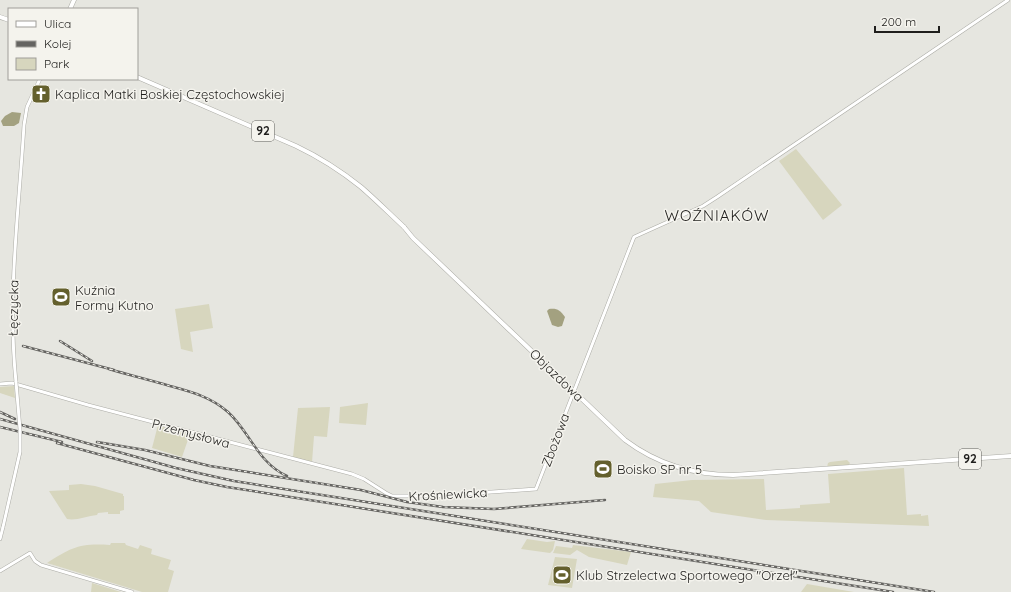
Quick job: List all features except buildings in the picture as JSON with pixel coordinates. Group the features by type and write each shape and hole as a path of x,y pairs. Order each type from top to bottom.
{"main road":[{"name":"Objazdowa","path":"138,77 296,146 320,159 361,187 416,237 616,432 637,449 667,464 698,473 740,475 1011,456"}],"street":[{"name":"Zbożowa","path":"536,489 634,237 703,206 1008,0"},
{"name":"Łęczycka","path":"0,539 20,452 20,429 13,345 13,293 24,125 27,108 40,80"},
{"name":"Przemysłowa","path":"0,384 8,383 93,407 352,474 364,479"},
{"name":"Krośniewicka","path":"364,479 386,493 397,496 433,496 536,489"},
{"path":"1,570 30,553 35,561 41,566 132,592"}],"green space":[{"path":"796,149 842,205 823,220 779,161"},
{"path":"209,304 213,328 190,332 193,352 181,349 175,309"},
{"path":"14,386 15,398 0,393 0,387"},
{"path":"368,403 366,425 339,423 340,407"},
{"path":"330,407 327,437 314,436 312,462 293,457 298,408"},
{"path":"158,425 190,434 182,457 152,448"},
{"path":"847,460 850,463 848,466 827,467 828,463 830,462"},
{"path":"904,468 907,515 928,515 929,526 766,520 711,512 699,501 653,497 655,484 692,480 764,479 766,510 800,508 800,505 830,503 828,474"},
{"path":"81,484 95,486 123,494 124,510 120,511 120,514 108,514 108,512 98,513 97,515 78,519 67,519 49,491 69,490 69,485"},
{"path":"527,539 547,542 555,541 553,550 550,553 521,549"},
{"path":"111,543 125,543 126,545 138,549 140,545 152,549 151,554 171,560 168,569 174,571 168,592 142,592 47,563 63,553 77,547 110,545"},
{"path":"573,545 631,552 627,565 589,557 577,550 570,555 553,553 556,546 572,548"},
{"name":"Klub Strzelectwa Sportowego \"Orzeł\"","path":"555,557 577,559 572,588 548,585"},
{"path":"92,583 121,592 91,592"},
{"path":"807,584 854,592 801,592"}],"shaded area":[{"path":"12,112 21,113 19,123 14,126 3,126 1,121 5,116"},
{"path":"549,309 556,309 560,311 565,317 562,326 558,327 552,325 547,311"}],"railway":[{"path":"60,341 92,361"},
{"path":"23,346 114,370"},
{"path":"109,369 186,390 215,402 236,420 261,455 277,470 287,476"},
{"path":"0,412 15,419"},
{"path":"0,419 176,468 234,481 934,592"},
{"path":"0,427 62,442"},
{"path":"97,442 145,450 210,466 361,490 407,502 443,507 494,509 605,500"},
{"path":"57,443 194,480 227,487 893,592"}],"place":[{"name":"Kaplica Matki Boskiej Częstochowskiej","path":"41,94"},
{"name":"Kuźnia Formy Kutno","path":"61,297"},
{"name":"Boisko SP nr 5","path":"603,469"},
{"name":"Klub Strzelectwa Sportowego \"Orzeł\"","path":"562,575"}],"district":[{"name":"WOŹNIAKÓW","path":"717,216"}]}
